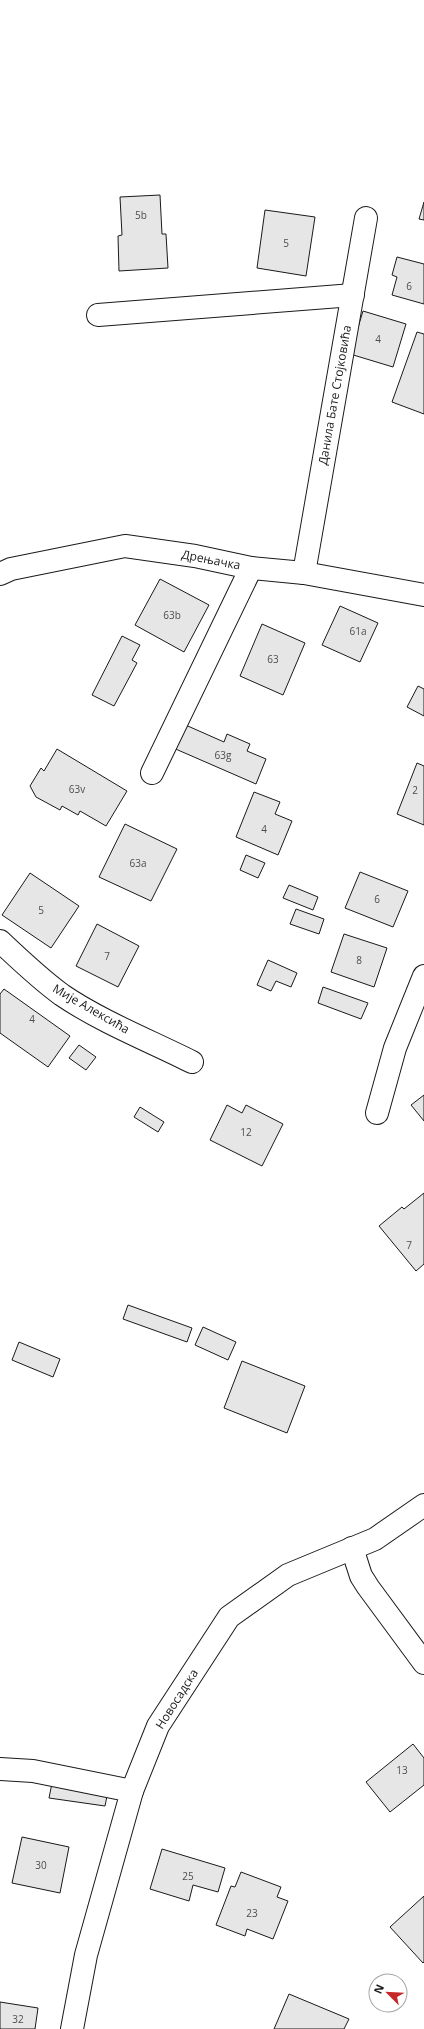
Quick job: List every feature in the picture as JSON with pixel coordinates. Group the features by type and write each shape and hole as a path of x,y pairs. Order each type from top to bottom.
{"street":[{"name":"Данила Бате Стојковића","path":"304,573 366,218"},
{"path":"98,314 353,295"},
{"name":"Дрењачка","path":"0,574 11,569 125,546 195,556 251,568 304,573 424,595"},
{"path":"152,773 251,568"},
{"name":"Мије Алексића","path":"0,941 30,970 62,995 97,1015 192,1062"},
{"path":"377,1113 396,1048 424,976"},
{"name":"Новосадска","path":"72,2029 86,1955 132,1791 158,1726 229,1617 288,1575 375,1539 424,1505"},
{"path":"352,1548 361,1576 424,1663"},
{"path":"0,1769 33,1771 132,1791"}],"building":[{"path":"160,195 162,234 166,234 168,268 119,271 118,236 122,235 120,197"},
{"path":"424,202 424,220 419,219"},
{"path":"265,210 315,217 306,276 257,268"},
{"path":"397,257 424,264 424,304 392,295 397,277 392,275"},
{"path":"363,311 406,324 393,367 350,354"},
{"path":"417,332 424,334 424,414 392,402"},
{"path":"160,579 209,605 184,652 135,625"},
{"path":"340,606 378,623 360,662 322,645"},
{"path":"262,624 305,643 283,695 240,676"},
{"path":"122,636 140,645 132,660 137,663 114,706 92,695"},
{"path":"418,686 424,689 424,716 407,707"},
{"path":"181,723 224,742 227,734 250,744 247,751 266,759 256,784 171,747"},
{"path":"57,749 127,791 106,826 80,811 78,815 62,806 60,810 36,797 30,786 41,768 44,771"},
{"path":"417,763 424,766 424,825 397,814"},
{"path":"254,792 280,802 275,814 292,821 278,855 236,837"},
{"path":"125,824 177,849 151,901 99,877"},
{"path":"246,855 265,863 258,878 240,870"},
{"path":"360,872 408,891 393,927 345,908"},
{"path":"30,873 79,906 51,948 2,915"},
{"path":"289,885 318,897 313,910 283,898"},
{"path":"296,909 324,919 319,934 290,924"},
{"path":"97,924 139,946 118,987 76,966"},
{"path":"344,934 387,948 374,987 331,972"},
{"path":"268,960 297,973 291,987 276,981 271,991 257,985"},
{"path":"323,987 368,1003 361,1019 318,1003"},
{"path":"4,989 70,1036 48,1067 0,1033 0,994"},
{"path":"79,1045 96,1057 86,1070 69,1058"},
{"path":"424,1095 424,1121 411,1105"},
{"path":"227,1105 242,1113 246,1105 283,1124 262,1166 210,1140"},
{"path":"140,1107 164,1122 158,1132 134,1117"},
{"path":"424,1193 424,1264 416,1271 379,1226 402,1207 404,1209"},
{"path":"128,1305 192,1328 187,1342 123,1319"},
{"path":"203,1327 236,1342 228,1360 195,1345"},
{"path":"19,1342 60,1359 53,1377 12,1360"},
{"path":"242,1361 305,1386 287,1433 224,1408"},
{"path":"413,1744 424,1758 424,1785 390,1812 366,1782"},
{"path":"52,1783 108,1791 105,1806 49,1798"},
{"path":"22,1837 69,1847 60,1893 12,1883"},
{"path":"162,1849 225,1868 218,1892 193,1885 189,1901 150,1889"},
{"path":"241,1872 281,1887 277,1897 288,1901 273,1939 247,1929 245,1936 216,1925 231,1886 235,1887"},
{"path":"424,1896 424,1962 423,1963 390,1927"},
{"path":"289,1994 349,2019 344,2029 274,2029"},
{"path":"0,2002 38,2008 35,2029 0,2029"}]}
